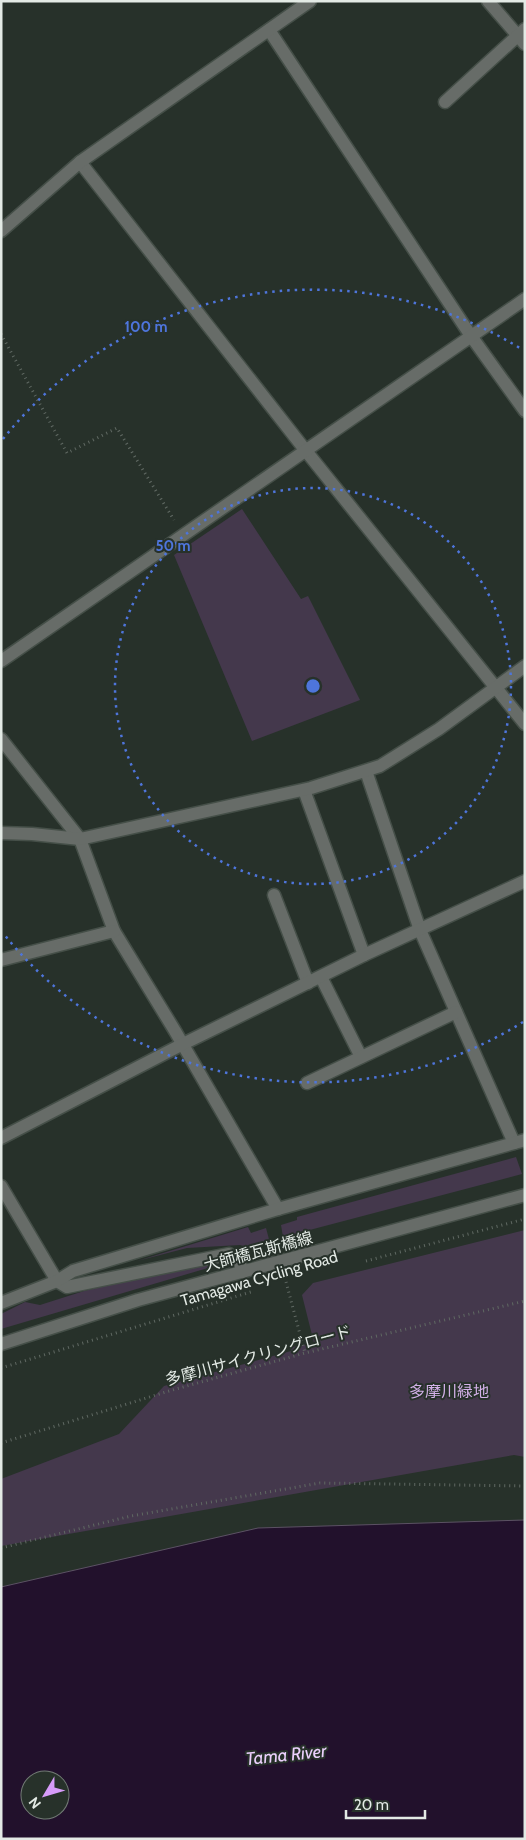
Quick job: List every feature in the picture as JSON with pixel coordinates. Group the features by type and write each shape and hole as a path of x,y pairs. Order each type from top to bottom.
{"street":[{"path":"1,231 80,162 310,1"},
{"path":"445,102 522,36 488,1"},
{"path":"269,30 471,336 525,411"},
{"path":"80,162 306,451 525,724"},
{"path":"1,661 525,299"},
{"path":"1,833 80,839 304,790 366,771 380,766 439,729 494,686 525,666"},
{"path":"1,739 80,839 114,931 183,1044 278,1208"},
{"path":"1,1303 57,1281 73,1271 278,1208 520,1142 456,1012 420,930 366,771"},
{"path":"304,790 364,955"},
{"path":"1,1138 183,1044 364,955 525,880"},
{"path":"274,895 308,983"},
{"path":"1,960 114,931"},
{"path":"321,977 362,1056"},
{"path":"306,1083 456,1012"},
{"path":"1,1186 57,1281 68,1287 229,1254 238,1259 243,1272"},
{"name":"大師橋瓦斯橋線","path":"1,1344 138,1300 525,1195"}],"path":[{"path":"1,334 67,453 117,428 184,535"},
{"name":"Tamagawa Cycling Road","path":"363,1262 525,1219"},
{"name":"Tamagawa Cycling Road","path":"276,1284 293,1280"},
{"path":"286,1282 305,1353"},
{"name":"Tamagawa Cycling Road","path":"1,1368 258,1290"},
{"name":"多摩川サイクリングロード","path":"1,1443 169,1391 305,1353 525,1301"},
{"path":"1,1548 131,1516 320,1483 525,1486"}],"green space":[{"path":"242,509 301,599 308,596 360,700 252,741 174,555"},
{"path":"516,1157 522,1174 283,1237 281,1225 297,1220 297,1217"},
{"path":"248,1227 251,1233 266,1228 270,1243 255,1249 240,1245 187,1248 137,1261"},
{"name":"多摩川緑地","path":"525,1230 525,1457 514,1455 1,1546 1,1479 119,1434 164,1386 291,1351 292,1347 314,1343 302,1295 313,1283"},
{"path":"217,1262 218,1265 1,1329 1,1314 25,1302 40,1305 84,1291 188,1266"}],"water":[{"name":"Tama River","path":"525,1520 525,1839 1,1839 1,1587 258,1528"}]}
